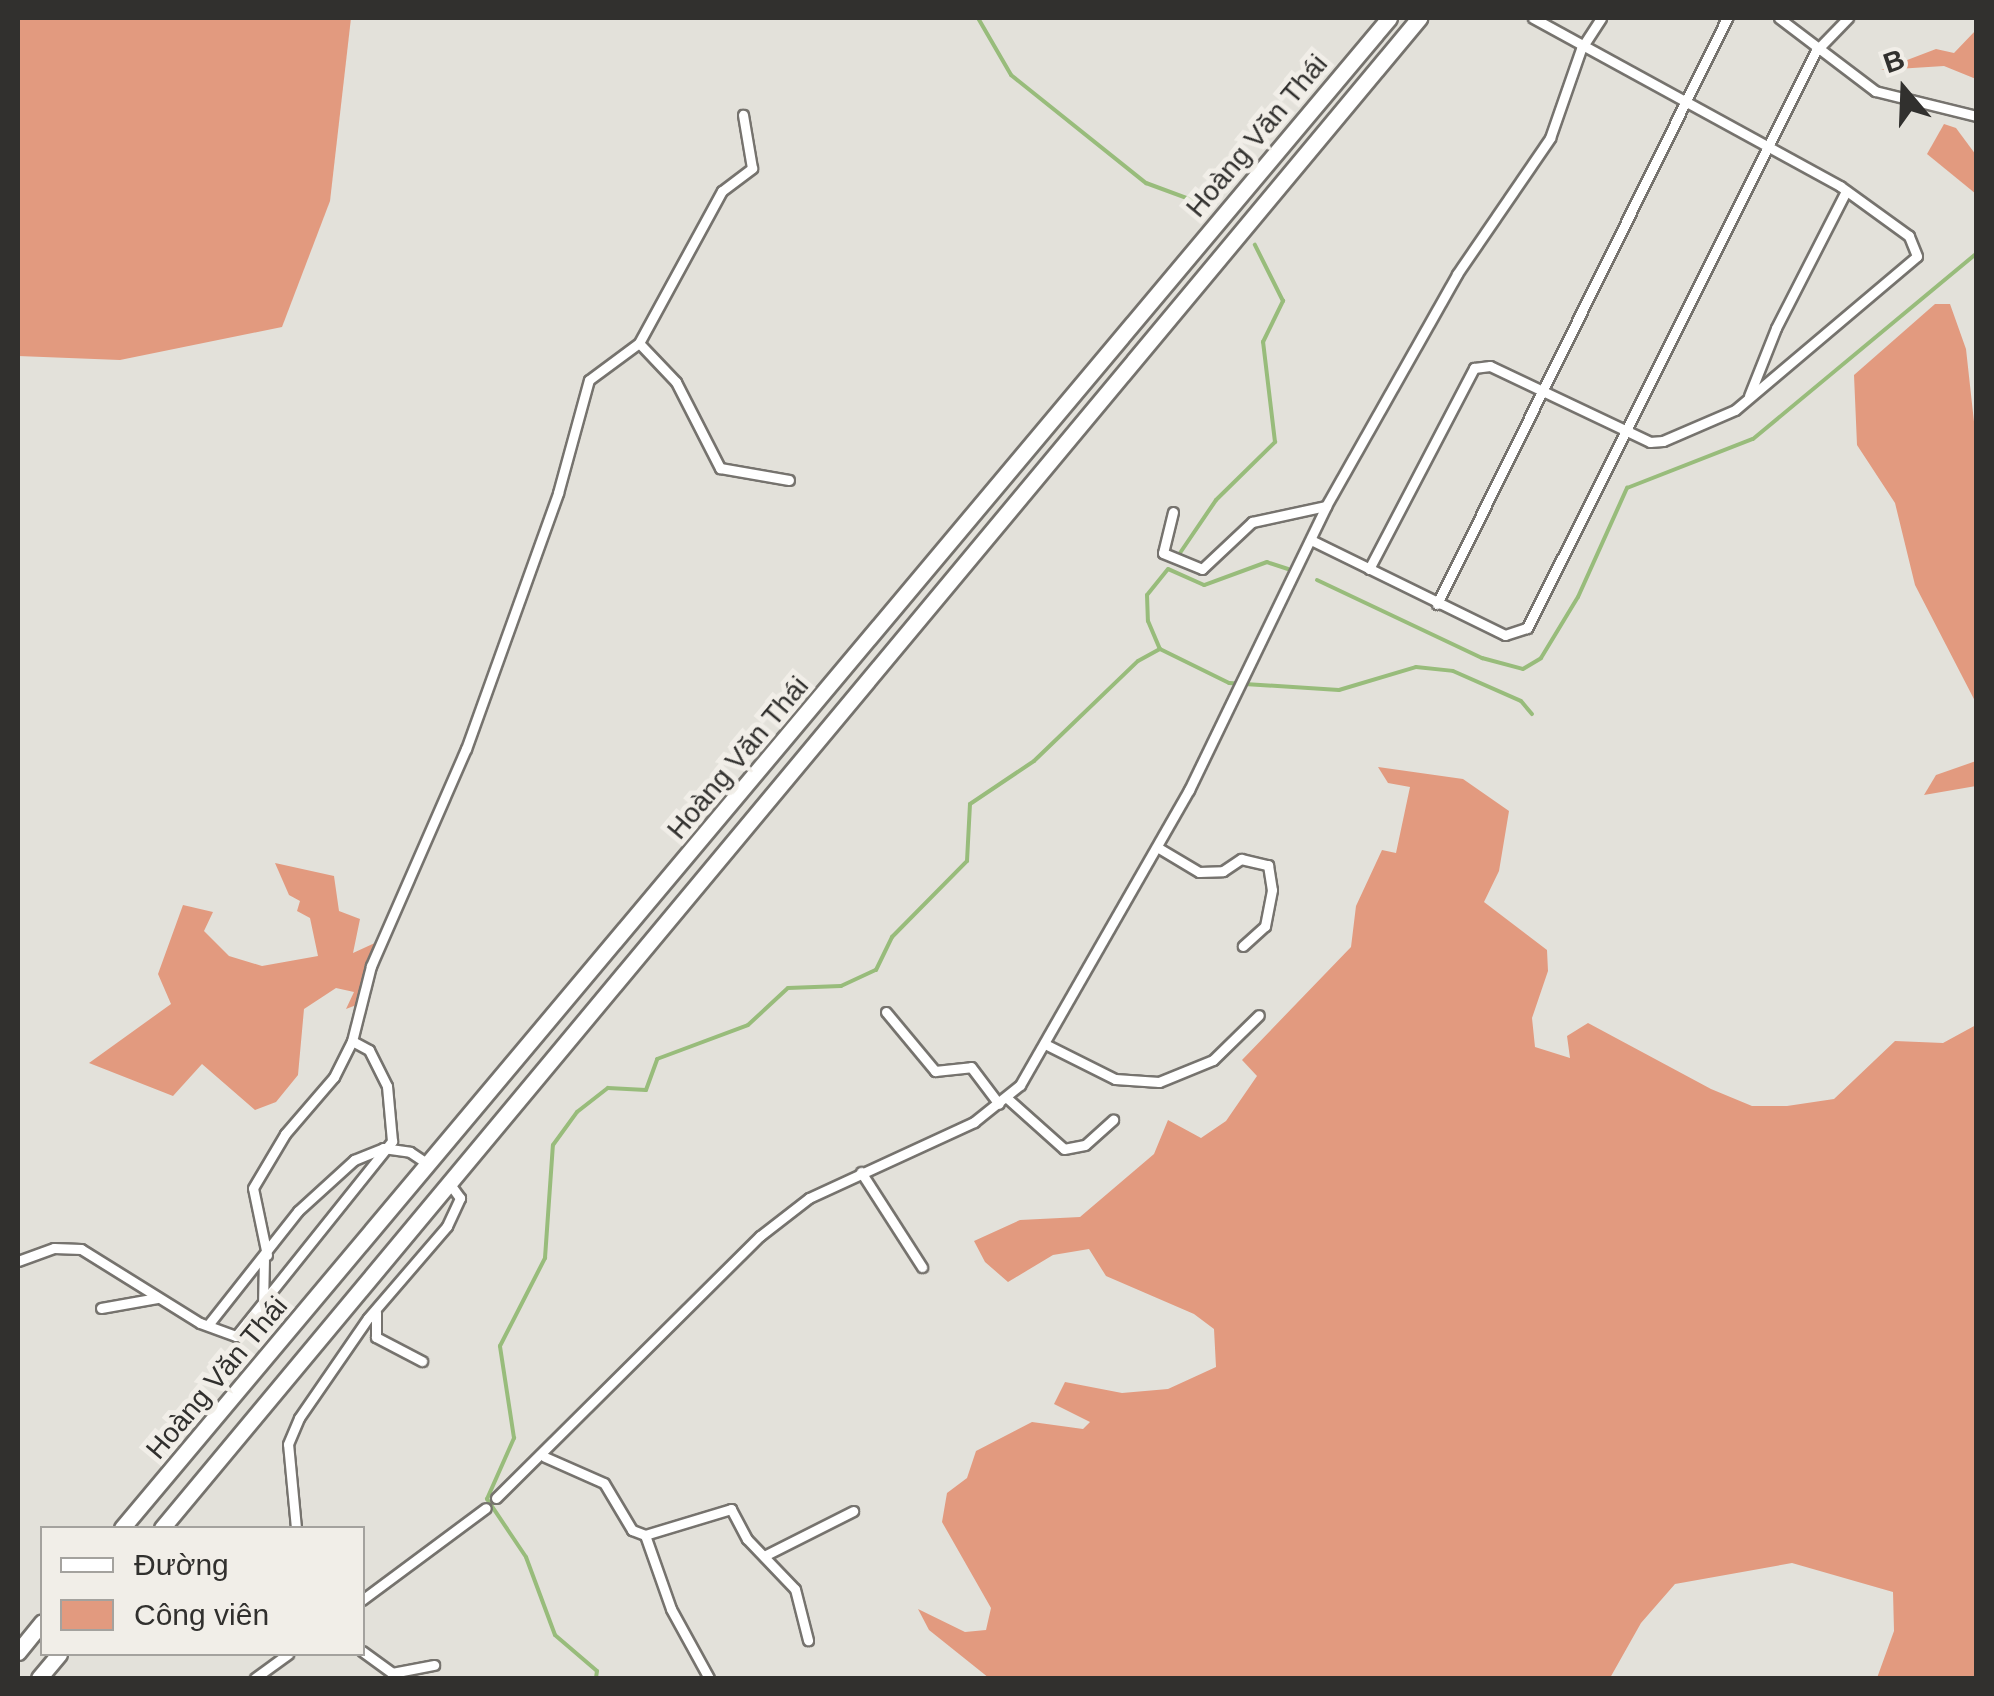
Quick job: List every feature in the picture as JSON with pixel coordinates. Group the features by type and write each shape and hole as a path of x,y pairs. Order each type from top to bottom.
{"main road":[{"name":"Hoàng Văn Thái","path":"124,1526 1390,18"},
{"name":"Hoàng Văn Thái","path":"164,1526 1419,18"},
{"path":"429,1164 447,1181"},
{"path":"18,1652 40,1624"},
{"path":"39,1678 57,1656"}],"street":[{"path":"1368,569 1468,372 1490,366 1623,429 1663,441 1748,399 1917,256 1909,236 1846,190 1581,50 1532,18"},
{"path":"496,1498 545,1457 760,1236 809,1198 1003,1101 1047,1044 1158,847 1326,506 1457,274 1550,138 1581,50 1601,18"},
{"path":"1437,604 1727,18"},
{"path":"1779,18 1816,50 1875,91 1976,116"},
{"path":"1311,540 1504,635 1527,628 1764,148 1816,50 1848,18"},
{"path":"262,1306 265,1257 253,1188 285,1134 334,1077 352,1041 371,966 466,748 558,494 589,380 639,343 722,191 752,168 743,115"},
{"path":"1748,399 1776,328 1846,190"},
{"path":"639,343 676,382 720,468 790,480"},
{"path":"1173,512 1163,553 1195,569 1252,522 1326,506"},
{"path":"1158,847 1199,872 1223,871 1241,859 1268,865 1272,890 1265,926 1243,946"},
{"path":"886,1012 936,1071 971,1067 1003,1101 1064,1149 1084,1145 1114,1120"},
{"path":"1047,1044 1114,1079 1159,1082 1213,1060 1259,1015"},
{"path":"18,1261 54,1248 81,1249 230,1338 262,1306 383,1148 394,1126 387,1086 369,1050 352,1041"},
{"path":"208,1325 314,1193 354,1160 383,1148 410,1152 429,1164"},
{"path":"861,1172 922,1267"},
{"path":"296,1526 288,1444 385,1296 458,1210 460,1198 447,1181"},
{"path":"385,1296 374,1317 376,1337 422,1361"},
{"path":"101,1308 158,1298"},
{"path":"545,1457 604,1483 632,1530 645,1535 732,1508 764,1556 795,1588 808,1640"},
{"path":"365,1598 486,1508"},
{"path":"764,1556 853,1510"},
{"path":"645,1535 673,1614 710,1678"},
{"path":"365,1653 392,1673 434,1665"},
{"path":"255,1678 285,1656"}],"green space":[{"path":"18,18 351,18 330,201 282,327 120,360 18,356"},
{"path":"1976,30 1976,79 1944,66 1881,70 1936,49 1954,53"},
{"path":"1944,124 1956,128 1976,155 1976,194 1927,154"},
{"path":"1935,304 1950,304 1966,349 1976,440 1976,703 1915,585 1895,503 1857,445 1854,375"},
{"path":"1976,761 1976,786 1924,795 1936,775"},
{"path":"1378,767 1463,779 1509,811 1499,871 1484,902 1547,950 1548,971 1532,1018 1535,1047 1570,1058 1567,1036 1588,1023 1711,1089 1752,1106 1787,1106 1834,1099 1895,1041 1943,1043 1976,1025 1976,1678 1877,1678 1894,1631 1893,1592 1792,1563 1675,1584 1641,1623 1610,1678 989,1678 929,1630 918,1609 965,1632 986,1630 991,1608 942,1522 947,1493 967,1478 976,1451 1032,1422 1083,1429 1090,1422 1054,1404 1065,1382 1122,1393 1168,1389 1216,1367 1214,1329 1194,1314 1106,1276 1089,1249 1053,1255 1008,1282 985,1262 974,1241 1020,1220 1080,1217 1154,1154 1168,1120 1201,1138 1226,1121 1257,1076 1242,1060 1351,947 1356,906 1382,850 1396,853 1410,787 1388,783"},
{"path":"275,863 334,876 339,911 360,919 353,953 377,942 371,989 359,1004 346,1009 354,992 336,988 304,1009 298,1075 276,1102 255,1110 202,1064 173,1096 89,1063 171,1004 158,974 183,905 213,912 204,931 229,956 262,966 318,956 310,918 297,911 300,901 289,895"}],"waterway":[{"path":"978,18 1011,75 1146,183 1200,203"},
{"path":"1180,553 1216,500 1275,442 1263,342 1283,301 1255,245"},
{"path":"1317,580 1482,658 1523,669 1541,658 1578,597 1627,488 1753,439 1976,254"},
{"path":"1288,569 1267,562 1204,585 1168,569 1147,595 1148,621 1160,649 1229,683 1339,690 1416,667 1453,671 1521,701 1532,714"},
{"path":"596,1678 597,1671 555,1635 526,1557 487,1499 514,1438 500,1346 545,1258 553,1145 577,1112 608,1088 646,1090 657,1059 748,1025 788,988 841,986 876,970 892,937 967,861 970,804 1034,761 1138,661 1160,649"}]}
